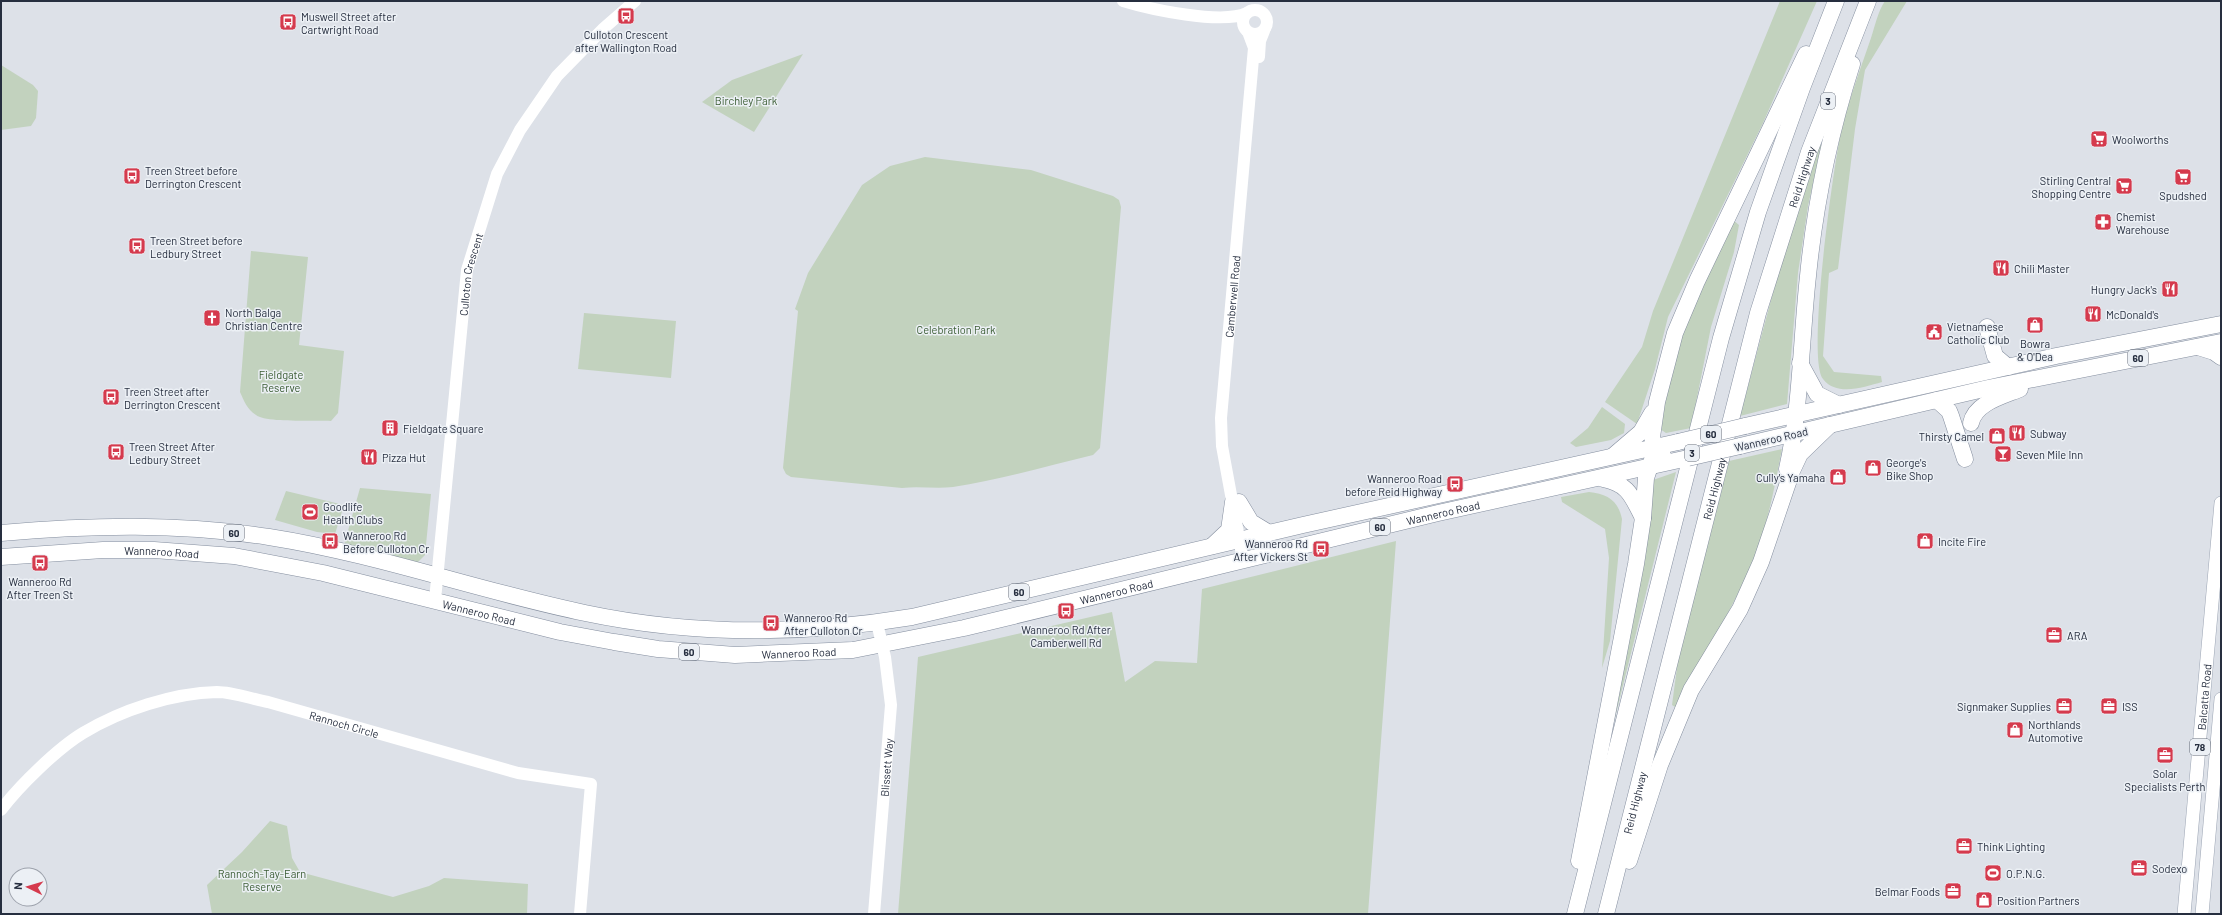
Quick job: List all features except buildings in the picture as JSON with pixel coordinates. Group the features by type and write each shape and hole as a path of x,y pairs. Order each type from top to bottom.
{"highway":[{"path":"1671,452 1652,437 1657,402 1675,333 1697,281 1764,143 1793,77 1835,1"},
{"name":"3","path":"1575,914 1721,338 1758,212 1835,1"},
{"name":"Reid Highway","path":"1606,914 1758,313 1808,152 1868,1"},
{"path":"1774,527 1793,434 1808,275 1826,159 1847,80 1872,1"},
{"name":"Wanneroo Road","path":"1,557 103,550 154,550 234,556 323,572 560,632 658,649 727,654 775,654 853,650 883,646 1438,513 1649,468 1671,452 1745,426 2008,367 2221,324"},
{"path":"1987,327 1995,356 2008,367"},
{"name":"Wanneroo Road","path":"1,532 103,526 174,528 240,533 340,550 585,613 644,624 705,630 771,631 847,627 920,615 1268,533 1611,458 1740,446 1937,400 2221,342"},
{"path":"2197,347 2214,352 2221,357"},
{"path":"1800,363 1817,394 1839,405"},
{"path":"1971,423 1975,413 1982,406 2044,378"},
{"path":"1937,400 1949,411 1965,459"},
{"path":"1611,458 1641,432 1657,402"},
{"path":"1610,914 1660,764 1691,690 1740,609 1761,562 1792,471 1800,454 1830,425"},
{"path":"1571,914 1583,836 1643,518 1646,478 1649,468"},
{"path":"1601,478 1620,483 1629,492 1643,518"},
{"path":"1236,502 1251,522 1268,533"},
{"path":"1210,547 1229,530 1236,502"}],"main road":[{"name":"Balcatta Road","path":"2184,914 2221,503"},
{"name":"Balcatta Road","path":"2202,914 2221,699"}],"street":[{"name":"Culloton Crescent","path":"435,600 467,270 497,174 520,130 557,76 604,28 635,1"},
{"path":"1122,1 1143,7 1222,18 1254,34 1264,31 1267,24 1264,1"},
{"path":"1222,18 1252,8 1265,14"},
{"path":"1246,30 1243,19 1252,8"},
{"name":"Camberwell Road","path":"1236,502 1222,446 1221,418 1254,48 1246,30"},
{"name":"Camberwell Road","path":"1247,559 1236,502 1228,445 1227,418 1260,41 1264,31"},
{"name":"Blissett Way","path":"874,914 891,705 883,646 877,623"},
{"name":"Rannoch Circle","path":"1,810 13,795 53,757 83,733 134,709 177,697 218,692 268,702 518,773 591,784 580,914"}],"green space":[{"path":"1780,1 1817,1 1763,123 1668,317 1655,369 1637,424 1605,402 1642,347 1653,311"},
{"path":"1885,1 1907,1 1865,70 1855,129 1838,269 1829,273 1823,356 1834,372 1881,376 1882,382 1859,388 1843,389 1829,385 1823,379 1819,364 1819,299 1823,258 1833,178 1842,127 1880,9"},
{"name":"Birchley Park","path":"803,54 754,132 702,102 732,80"},
{"path":"1,65 33,85 38,91 36,118 31,126 1,130"},
{"path":"1819,143 1822,144 1808,206 1798,273 1787,404 1740,416 1779,270"},
{"name":"Celebration Park","path":"925,157 1031,170 1113,196 1119,200 1121,207 1100,448 1093,455 1006,477 953,487 902,488 791,477 786,474 783,468 798,311 795,309 808,273 862,185 890,166"},
{"path":"1733,220 1739,225 1734,252 1711,327 1691,428 1666,433 1660,429 1671,365 1698,294"},
{"name":"Fieldgate Reserve","path":"251,251 308,257 299,345 344,351 338,413 331,421 261,418 250,410 243,399 240,392"},
{"path":"584,313 676,321 671,378 578,369"},
{"path":"1602,407 1625,424 1624,433 1611,440 1576,447 1570,443 1588,428"},
{"path":"1782,449 1767,518 1754,558 1727,615 1675,707 1672,705 1678,660 1729,461"},
{"path":"1676,472 1609,742 1653,480"},
{"path":"360,488 431,494 425,555 417,563 344,545"},
{"name":"Goodlife Health Clubs","path":"286,491 344,505 335,534 317,532 275,520"},
{"path":"1589,492 1601,494 1611,499 1618,507 1622,519 1610,641 1602,668 1609,558 1605,529 1562,502 1561,497"},
{"path":"1396,541 1368,914 898,914 918,657 1112,612 1125,682 1155,661 1197,663 1202,589"},
{"name":"Rannoch-Tay-Earn Reserve","path":"270,821 287,826 292,858 300,872 393,897 429,886 444,878 528,884 527,914 212,914 207,885 242,852"}],"place":[{"name":"Culloton Crescent after Wallington Road","path":"626,16"},
{"name":"Muswell Street after Cartwright Road","path":"288,22"},
{"name":"Woolworths","path":"2099,139"},
{"name":"Treen Street before Derrington Crescent","path":"132,176"},
{"name":"Spudshed","path":"2183,177"},
{"name":"Stirling Central Shopping Centre","path":"2124,186"},
{"name":"Chemist Warehouse","path":"2103,222"},
{"name":"Treen Street before Ledbury Street","path":"137,246"},
{"name":"Chili Master","path":"2001,268"},
{"name":"Hungry Jack's","path":"2170,289"},
{"name":"McDonald's","path":"2093,314"},
{"name":"North Balga Christian Centre","path":"212,318"},
{"name":"Bowra & O'Dea","path":"2035,325"},
{"name":"Vietnamese Catholic Club","path":"1934,332"},
{"name":"Treen Street after Derrington Crescent","path":"111,397"},
{"name":"Fieldgate Square","path":"390,428"},
{"name":"Subway","path":"2017,433"},
{"name":"Thirsty Camel","path":"1997,436"},
{"name":"Treen Street After Ledbury Street","path":"116,452"},
{"name":"Seven Mile Inn","path":"2003,454"},
{"name":"Pizza Hut","path":"369,457"},
{"name":"George's Bike Shop","path":"1873,468"},
{"name":"Cully's Yamaha","path":"1838,477"},
{"name":"Wanneroo Road before Reid Highway","path":"1455,484"},
{"name":"Goodlife Health Clubs","path":"310,512"},
{"name":"Wanneroo Rd Before Culloton Cr","path":"330,541"},
{"name":"Incite Fire","path":"1925,541"},
{"name":"Wanneroo Rd After Vickers St","path":"1321,549"},
{"name":"Wanneroo Rd After Treen St","path":"40,563"},
{"name":"Wanneroo Rd After Camberwell Rd","path":"1066,611"},
{"name":"Wanneroo Rd After Culloton Cr","path":"771,623"},
{"name":"ARA","path":"2054,635"},
{"name":"Signmaker Supplies","path":"2064,706"},
{"name":"ISS","path":"2109,706"},
{"name":"Northlands Automotive","path":"2015,730"},
{"name":"Solar Specialists Perth","path":"2165,755"},
{"name":"Think Lighting","path":"1964,846"},
{"name":"Sodexo","path":"2139,868"},
{"name":"O.P.N.G.","path":"1993,873"},
{"name":"Belmar Foods","path":"1953,891"},
{"name":"Position Partners","path":"1984,900"}]}
